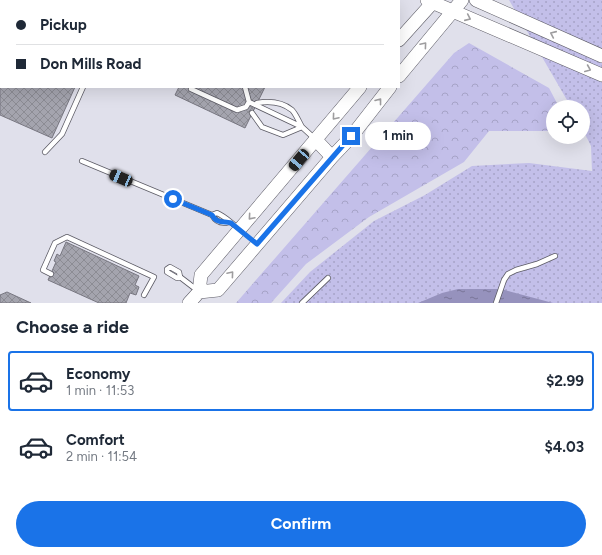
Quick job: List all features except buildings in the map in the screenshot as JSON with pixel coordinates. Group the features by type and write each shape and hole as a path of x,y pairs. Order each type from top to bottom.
{"main road":[{"path":"400,75 462,0"},
{"path":"476,0 602,56"},
{"path":"400,39 432,1 602,75"},
{"path":"189,303 199,292 201,275 235,226 316,140 359,88"},
{"path":"199,292 218,290 351,136 389,88"},
{"path":"316,140 332,157"},
{"path":"235,226 257,244"}],"lane":[{"path":"45,152 62,134 83,88"},
{"path":"192,88 237,110 246,107 249,102 246,88"},
{"path":"257,103 267,101 277,103 292,110 302,127"},
{"path":"249,102 302,127 316,140"},
{"path":"252,113 262,127 283,135 302,127"},
{"path":"82,162 212,215 217,213 227,217 235,226"},
{"path":"51,274 43,270 55,243 67,237 154,278 144,295"},
{"path":"496,303 508,274 555,256"},
{"path":"180,277 199,292"},
{"path":"302,303 328,278"}],"green space":[{"path":"509,0 602,0 602,303 281,303 310,272 374,221 425,195 472,166 529,163 592,171 590,144 590,100 567,100"},
{"path":"469,43 549,88 555,100 546,100 546,131 489,131 464,162 369,217 306,264 271,303 236,303 454,53"}],"water":[{"path":"458,289 501,289 553,303 418,303 442,293"}],"route":[{"path":"173,199 212,215 215,220 224,224 229,222 231,223 257,244 351,136"}]}
